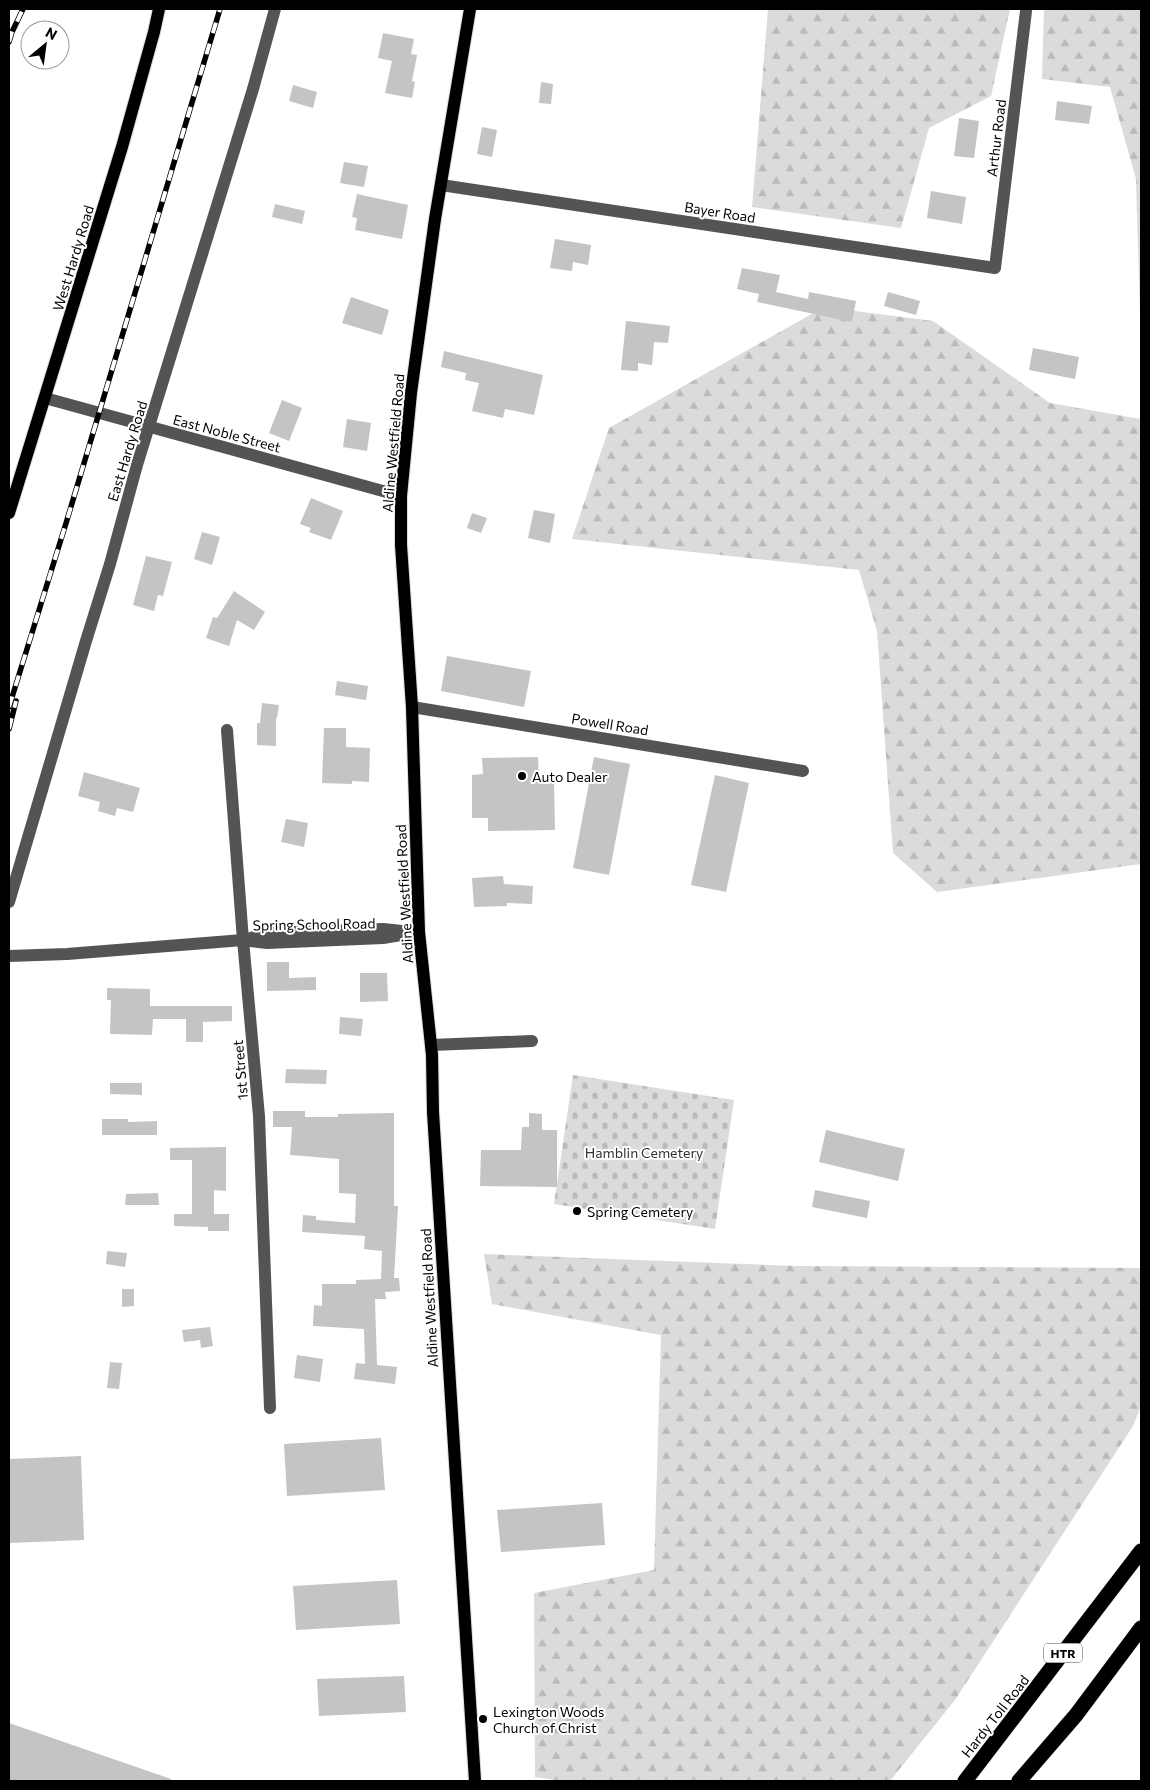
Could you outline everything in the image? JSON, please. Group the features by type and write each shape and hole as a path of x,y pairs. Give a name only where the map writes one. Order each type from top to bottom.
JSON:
{"highway":[{"name":"Hardy Toll Road","path":"964,1781 986,1755 1141,1551"},
{"path":"1020,1781 1076,1715 1141,1628"}],"main road":[{"name":"West Hardy Road","path":"9,514 122,147 159,9"},
{"name":"Aldine Westfield Road","path":"470,9 441,185 411,393 401,496 401,545 412,707 419,932 431,1045 433,1112 475,1781"}],"street":[{"name":"East Hardy Road","path":"9,902 110,564 137,465 253,89 275,9"},
{"name":"Arthur Road","path":"995,268 1026,11"},
{"name":"Bayer Road","path":"441,185 995,268"},
{"name":"East Noble Street","path":"45,398 401,496"},
{"name":"Powell Road","path":"412,707 803,771"},
{"name":"1st Street","path":"227,730 259,1116 270,1408"},
{"name":"Spring School Road","path":"9,956 67,954 243,940 266,933 383,929 419,932"},
{"path":"431,1045 532,1041"}],"green space":[{"path":"768,9 1010,9 991,96 929,128 901,228 752,207"},
{"path":"1044,9 1141,9 1141,349 1136,179 1110,87 1042,79"},
{"path":"824,307 933,321 1050,403 1141,419 1141,864 937,892 893,853 877,631 859,570 572,539 609,428"},
{"name":"Hamblin Cemetery","path":"573,1075 734,1100 715,1229 554,1204"},
{"path":"484,1254 797,1266 1141,1268 1141,1406 1133,1426 955,1700 890,1781 561,1781 535,1777 534,1593 654,1570 661,1335 492,1304"}],"building":[{"path":"383,33 414,39 411,54 417,55 412,81 415,82 412,98 385,93 392,61 378,58"},
{"path":"541,82 553,84 551,104 539,103"},
{"path":"293,85 317,92 313,108 289,101"},
{"path":"1057,101 1092,106 1089,124 1055,120"},
{"path":"959,118 979,121 974,158 954,156"},
{"path":"482,127 497,130 492,157 477,154"},
{"path":"344,162 368,166 364,187 340,183"},
{"path":"931,191 966,197 962,224 927,218"},
{"path":"357,194 408,205 402,239 355,230 357,218 352,217"},
{"path":"275,204 305,211 302,224 272,217"},
{"path":"555,239 591,245 588,265 573,262 572,271 550,268"},
{"path":"742,268 780,275 776,292 808,299 809,292 856,301 852,322 757,302 759,294 737,289"},
{"path":"888,292 920,301 916,315 884,306"},
{"path":"351,297 389,310 382,335 342,323"},
{"path":"626,321 670,326 668,343 654,342 652,365 638,363 638,371 621,370"},
{"path":"1033,348 1079,357 1075,379 1029,370"},
{"path":"444,351 543,375 534,415 505,409 503,418 472,411 479,383 465,380 466,373 441,367"},
{"path":"282,400 302,408 289,441 269,433"},
{"path":"347,419 371,423 367,451 343,447"},
{"path":"311,498 343,511 331,540 309,532 311,528 300,524"},
{"path":"534,510 555,514 550,543 528,538"},
{"path":"472,513 487,518 481,533 467,528"},
{"path":"202,532 220,537 212,565 194,559"},
{"path":"146,556 172,562 163,596 158,595 154,611 133,605"},
{"path":"234,591 265,612 254,630 237,620 229,646 206,638 213,617 217,618"},
{"path":"447,656 531,671 524,707 441,691"},
{"path":"337,681 368,686 366,700 335,695"},
{"path":"262,703 279,705 276,718 276,746 257,745 257,723 260,723"},
{"path":"324,728 346,728 346,747 370,748 369,782 352,781 352,784 322,783"},
{"path":"538,757 539,780 554,780 555,830 488,831 488,818 472,818 472,775 483,774 482,758"},
{"path":"594,757 630,764 609,875 573,868"},
{"path":"84,772 140,788 133,812 117,808 115,816 98,811 100,802 78,796"},
{"path":"715,775 749,783 726,892 691,885"},
{"path":"286,819 308,823 304,847 281,842"},
{"path":"503,876 504,884 533,886 532,904 507,903 507,906 474,907 472,878"},
{"path":"267,962 289,962 289,978 316,977 316,990 267,991"},
{"path":"360,973 387,973 388,1001 360,1002"},
{"path":"107,988 150,989 150,1006 232,1006 232,1021 203,1022 203,1042 186,1042 186,1019 153,1019 152,1035 110,1034 111,1000 107,1000"},
{"path":"340,1017 363,1019 361,1036 339,1034"},
{"path":"286,1069 327,1070 326,1084 285,1083"},
{"path":"110,1083 142,1083 142,1095 110,1094"},
{"path":"273,1111 305,1111 305,1117 338,1117 338,1114 394,1113 394,1206 398,1206 394,1278 399,1278 400,1291 385,1292 386,1299 375,1299 377,1365 397,1367 395,1384 354,1379 356,1363 365,1364 364,1329 313,1326 314,1305 322,1306 322,1284 356,1284 356,1280 381,1279 382,1251 364,1249 365,1236 302,1232 303,1215 316,1216 316,1220 355,1223 356,1194 339,1193 339,1159 290,1155 292,1127 273,1127"},
{"path":"529,1113 542,1114 542,1130 557,1130 557,1187 480,1186 481,1150 521,1150 522,1127 529,1127"},
{"path":"102,1119 128,1119 128,1122 157,1121 157,1135 102,1135"},
{"path":"826,1130 905,1149 898,1181 819,1162"},
{"path":"226,1147 226,1191 214,1190 214,1214 229,1214 229,1231 208,1231 208,1227 174,1226 174,1214 192,1214 192,1160 170,1160 170,1148"},
{"path":"815,1190 870,1201 867,1218 812,1207"},
{"path":"158,1193 159,1205 125,1205 126,1194"},
{"path":"107,1251 127,1253 125,1267 106,1264"},
{"path":"122,1289 134,1289 134,1306 122,1307"},
{"path":"210,1327 213,1346 201,1348 200,1340 184,1342 182,1330"},
{"path":"297,1355 323,1359 320,1382 294,1378"},
{"path":"110,1362 122,1363 119,1389 107,1388"},
{"path":"381,1438 385,1490 287,1496 284,1444"},
{"path":"81,1456 84,1540 9,1543 9,1459"},
{"path":"602,1503 605,1545 501,1552 497,1510"},
{"path":"397,1580 400,1624 296,1630 293,1586"},
{"path":"404,1676 406,1712 319,1716 317,1679"},
{"path":"9,1723 171,1779 171,1781 9,1781"}],"railway":[{"path":"9,42 23,9"},
{"path":"9,707 220,9"},
{"path":"9,729 16,701"}],"place":[{"name":"Auto Dealer","path":"522,776"},
{"name":"Spring Cemetery","path":"577,1211"},
{"name":"Lexington Woods Church of Christ","path":"483,1719"}]}
